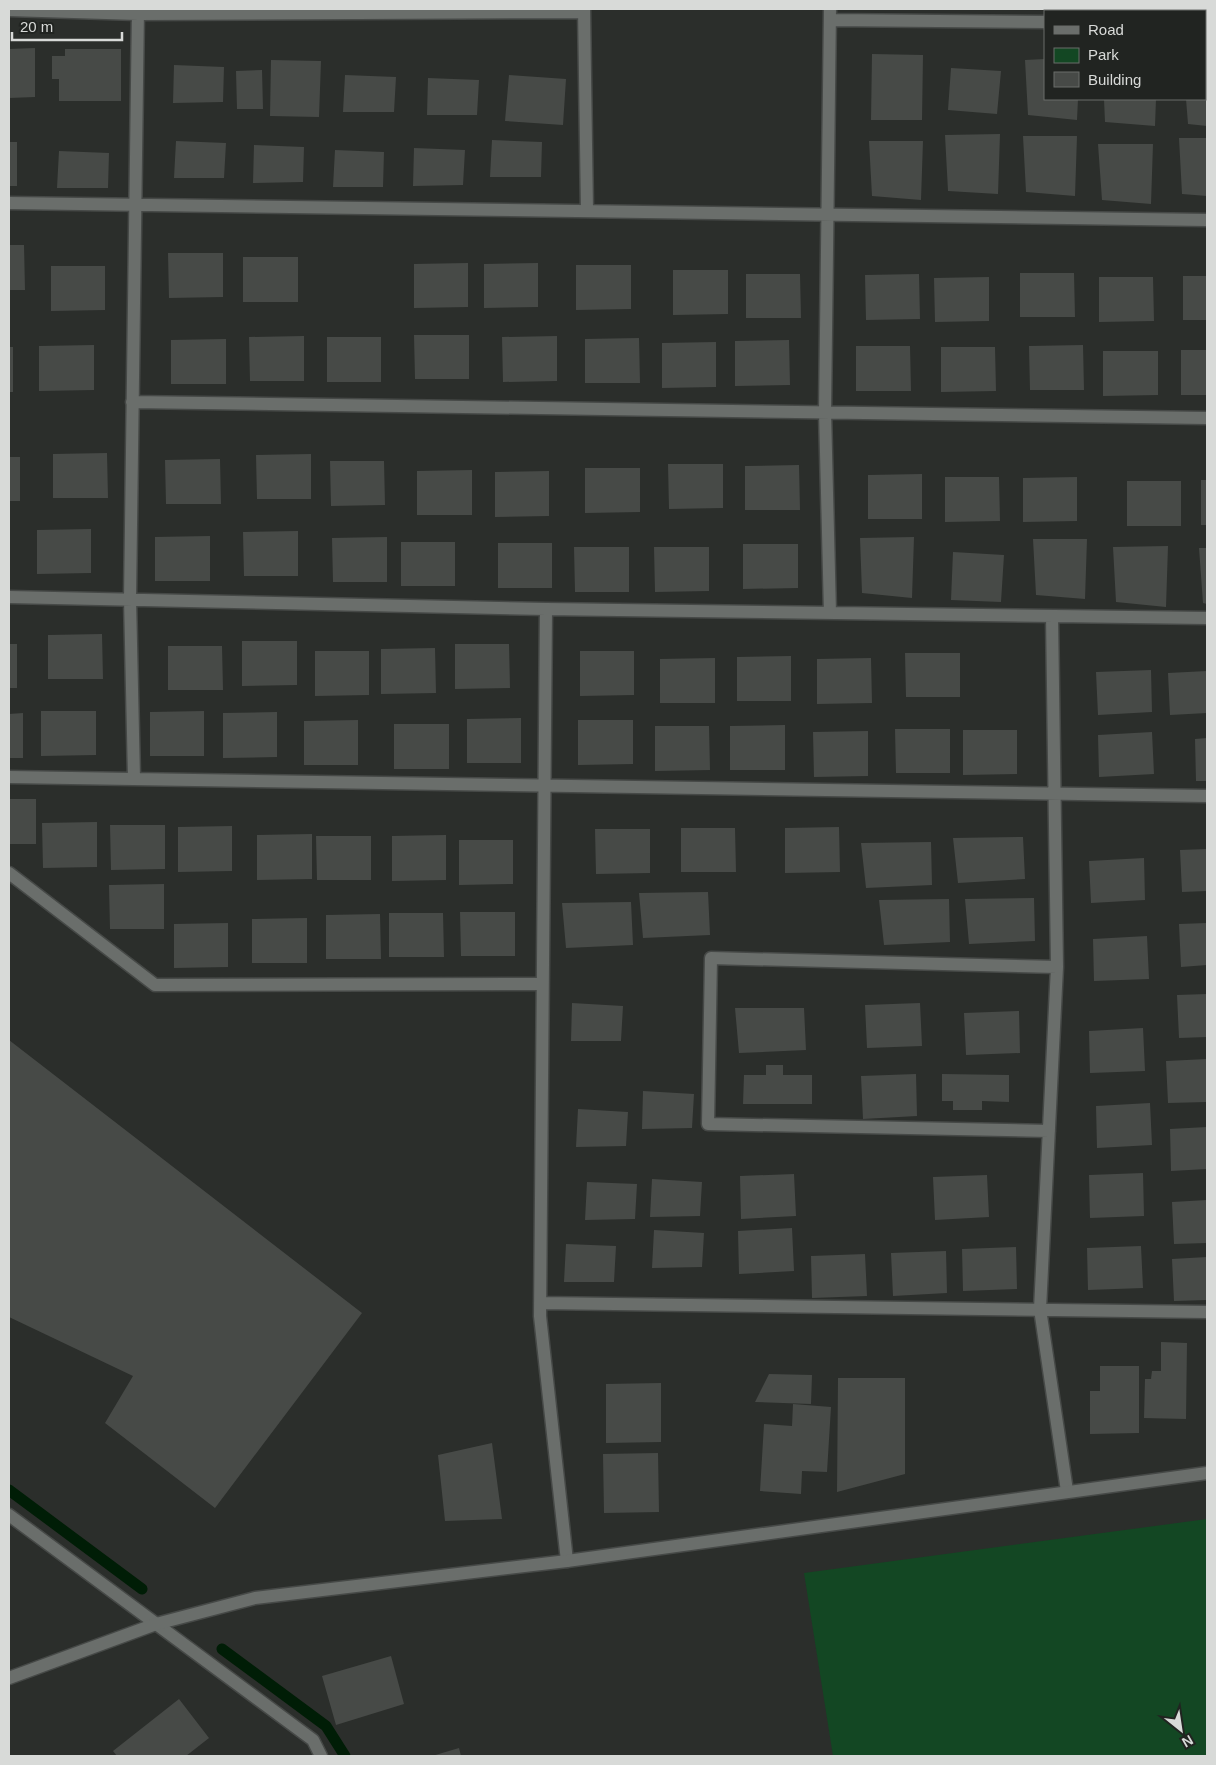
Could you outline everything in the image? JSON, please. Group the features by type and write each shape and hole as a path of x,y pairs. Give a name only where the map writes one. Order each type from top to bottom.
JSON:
{"street":[{"path":"9,10 584,10 587,211"},
{"path":"134,778 130,599 138,11"},
{"path":"830,613 825,412 830,14 1044,22"},
{"path":"9,203 1207,220"},
{"path":"132,402 1207,418"},
{"path":"9,597 546,609 1207,618"},
{"path":"546,609 540,1303 566,1561"},
{"path":"1052,616 1057,967 1040,1309 1067,1491"},
{"path":"9,776 1207,796"},
{"path":"9,874 154,985 542,984"},
{"path":"1049,1131 708,1124 711,958 1057,967"},
{"path":"540,1303 1207,1312"},
{"path":"9,1678 156,1624 254,1598 566,1561 1207,1473"},
{"path":"9,1515 313,1740 321,1756"}],"green space":[{"path":"1207,1519 1207,1756 833,1756 804,1573"}],"building":[{"path":"35,48 35,97 9,98 9,49"},
{"path":"65,49 121,49 121,101 59,101 59,79 52,79 52,56 65,56"},
{"path":"872,54 923,55 922,120 871,120"},
{"path":"1044,59 1044,100 1078,100 1077,120 1028,115 1025,60"},
{"path":"271,60 321,61 319,117 270,116"},
{"path":"174,65 224,67 223,102 173,103"},
{"path":"951,68 1001,71 997,114 948,110"},
{"path":"1207,68 1207,126 1188,124 1186,100 1206,100"},
{"path":"262,70 263,109 237,109 236,71"},
{"path":"345,75 396,77 394,112 343,112"},
{"path":"509,75 566,79 563,125 505,121"},
{"path":"428,78 479,80 477,115 427,115"},
{"path":"1104,100 1156,100 1155,126 1105,122"},
{"path":"1000,134 998,194 948,191 945,135"},
{"path":"1023,136 1077,136 1075,196 1026,192"},
{"path":"1179,138 1207,138 1207,196 1182,194"},
{"path":"492,140 542,142 541,177 490,177"},
{"path":"176,141 226,143 224,178 174,178"},
{"path":"869,141 923,141 921,200 872,196"},
{"path":"9,142 17,142 17,186 9,186"},
{"path":"1098,144 1153,144 1151,204 1102,200"},
{"path":"254,145 304,147 303,182 253,183"},
{"path":"414,148 465,150 463,185 413,186"},
{"path":"335,150 384,152 383,187 333,187"},
{"path":"59,151 109,153 108,188 57,188"},
{"path":"9,245 24,245 25,290 9,290"},
{"path":"168,253 223,253 223,297 169,298"},
{"path":"243,257 298,257 298,302 243,302"},
{"path":"468,263 468,307 414,308 414,264"},
{"path":"538,263 538,307 484,308 484,264"},
{"path":"576,265 631,265 631,309 576,310"},
{"path":"51,266 105,266 105,310 51,311"},
{"path":"673,270 728,270 728,314 673,315"},
{"path":"1020,273 1074,273 1075,317 1020,317"},
{"path":"746,274 800,274 801,318 746,318"},
{"path":"919,274 920,319 866,320 865,275"},
{"path":"1183,276 1207,276 1207,320 1183,320"},
{"path":"989,277 989,321 935,322 934,278"},
{"path":"1099,277 1153,277 1154,321 1099,322"},
{"path":"414,335 469,335 469,379 415,379"},
{"path":"304,336 304,381 250,381 249,337"},
{"path":"557,336 557,381 503,382 502,337"},
{"path":"327,337 381,337 381,382 327,382"},
{"path":"639,338 640,383 585,383 585,339"},
{"path":"226,339 226,384 171,384 171,340"},
{"path":"789,340 790,385 735,386 735,341"},
{"path":"716,342 716,387 662,388 662,343"},
{"path":"94,345 94,390 39,391 39,346"},
{"path":"1083,345 1084,390 1030,390 1029,346"},
{"path":"856,346 910,346 911,391 856,391"},
{"path":"9,347 13,347 13,392 9,392"},
{"path":"941,347 995,347 996,391 941,392"},
{"path":"1181,350 1207,350 1207,395 1181,395"},
{"path":"1103,351 1158,351 1158,395 1103,396"},
{"path":"107,453 108,498 53,498 53,454"},
{"path":"311,454 311,499 257,499 256,455"},
{"path":"9,457 20,457 20,501 9,501"},
{"path":"220,459 221,504 166,504 165,460"},
{"path":"330,461 384,461 385,505 331,506"},
{"path":"668,464 723,464 723,508 669,509"},
{"path":"799,465 800,510 745,510 745,466"},
{"path":"585,468 640,468 640,512 585,513"},
{"path":"472,470 472,515 417,515 417,471"},
{"path":"549,471 549,516 495,517 495,472"},
{"path":"922,474 922,519 868,519 868,475"},
{"path":"945,477 999,477 1000,521 945,522"},
{"path":"1077,477 1077,521 1023,522 1023,478"},
{"path":"1201,480 1207,480 1207,525 1201,525"},
{"path":"1127,481 1181,481 1181,526 1127,526"},
{"path":"91,529 91,573 37,574 37,530"},
{"path":"298,531 298,576 244,576 243,532"},
{"path":"210,536 210,581 155,581 155,537"},
{"path":"387,537 387,582 333,582 332,538"},
{"path":"914,537 912,598 862,593 860,538"},
{"path":"1033,539 1087,539 1085,599 1036,595"},
{"path":"401,542 455,542 455,586 401,586"},
{"path":"498,543 552,543 552,588 498,588"},
{"path":"743,544 798,544 798,588 743,589"},
{"path":"1168,546 1166,607 1116,602 1113,547"},
{"path":"574,547 629,547 629,592 575,592"},
{"path":"654,547 709,547 709,591 655,592"},
{"path":"1199,548 1207,548 1207,604 1203,603"},
{"path":"953,552 1004,555 1001,602 951,600"},
{"path":"102,634 103,679 48,679 48,635"},
{"path":"242,641 297,641 297,685 242,686"},
{"path":"9,644 17,644 17,688 9,688"},
{"path":"455,644 509,644 510,688 455,689"},
{"path":"168,646 222,646 223,690 168,690"},
{"path":"435,648 436,693 381,694 381,649"},
{"path":"315,651 369,651 369,695 315,696"},
{"path":"580,651 634,651 634,695 580,696"},
{"path":"905,653 960,653 960,697 906,697"},
{"path":"791,656 791,701 737,701 737,657"},
{"path":"715,658 715,703 660,703 660,659"},
{"path":"871,658 872,703 817,704 817,659"},
{"path":"1151,670 1152,712 1098,715 1096,672"},
{"path":"1207,671 1207,713 1170,715 1168,673"},
{"path":"41,711 96,711 96,755 41,756"},
{"path":"204,711 204,756 150,756 150,712"},
{"path":"277,712 277,757 223,758 223,713"},
{"path":"23,713 23,758 9,758 9,714"},
{"path":"521,718 521,763 467,763 467,719"},
{"path":"358,720 358,765 304,765 304,721"},
{"path":"578,720 633,720 633,764 578,765"},
{"path":"394,724 449,724 449,769 394,769"},
{"path":"785,725 785,770 730,770 730,726"},
{"path":"655,726 709,726 710,770 655,771"},
{"path":"895,729 950,729 950,773 896,773"},
{"path":"963,730 1017,730 1017,774 963,775"},
{"path":"868,731 868,776 814,777 813,732"},
{"path":"1152,732 1154,774 1099,777 1098,735"},
{"path":"1207,738 1207,781 1196,781 1195,739"},
{"path":"9,799 36,799 36,844 9,844"},
{"path":"97,822 97,867 43,868 42,823"},
{"path":"110,825 165,825 165,869 111,870"},
{"path":"232,826 232,871 178,872 178,827"},
{"path":"839,827 840,872 785,873 785,828"},
{"path":"681,828 735,828 736,872 681,872"},
{"path":"595,829 650,829 650,873 596,874"},
{"path":"312,834 312,879 257,880 257,835"},
{"path":"446,835 446,880 392,881 392,836"},
{"path":"316,836 371,836 371,880 317,880"},
{"path":"1023,837 1025,879 958,883 953,838"},
{"path":"459,840 513,840 513,884 459,885"},
{"path":"931,842 932,885 866,888 861,843"},
{"path":"1207,849 1207,891 1182,892 1180,850"},
{"path":"1144,858 1145,900 1091,903 1089,861"},
{"path":"164,884 164,929 110,929 109,885"},
{"path":"708,892 710,935 643,938 639,893"},
{"path":"1034,898 1035,941 969,944 965,899"},
{"path":"949,899 950,942 884,945 879,900"},
{"path":"631,902 633,945 566,948 562,903"},
{"path":"460,912 515,912 515,956 461,956"},
{"path":"389,913 443,913 444,957 389,957"},
{"path":"380,914 381,959 326,959 326,915"},
{"path":"307,918 307,963 252,963 252,919"},
{"path":"228,923 228,967 174,968 174,924"},
{"path":"1207,923 1207,965 1181,967 1179,924"},
{"path":"1147,936 1149,979 1094,981 1093,939"},
{"path":"1207,994 1207,1037 1179,1038 1177,995"},
{"path":"572,1003 623,1006 621,1041 571,1041"},
{"path":"920,1003 922,1046 867,1048 865,1005"},
{"path":"735,1008 804,1008 806,1050 739,1053"},
{"path":"1019,1011 1020,1053 966,1055 964,1013"},
{"path":"1143,1028 1145,1071 1090,1073 1089,1031"},
{"path":"9,1040 362,1313 215,1508 105,1423 133,1376 9,1317"},
{"path":"1207,1059 1207,1102 1168,1103 1166,1061"},
{"path":"766,1065 783,1065 783,1075 812,1075 812,1104 743,1104 744,1075 766,1075"},
{"path":"916,1074 917,1116 863,1119 861,1076"},
{"path":"942,1074 1009,1075 1009,1102 982,1101 982,1110 953,1110 953,1101 942,1101"},
{"path":"643,1091 694,1094 692,1128 642,1129"},
{"path":"1150,1103 1152,1145 1097,1148 1096,1106"},
{"path":"578,1109 628,1112 626,1146 576,1147"},
{"path":"1207,1127 1207,1169 1171,1171 1170,1129"},
{"path":"1143,1173 1144,1216 1090,1218 1089,1175"},
{"path":"794,1174 796,1216 741,1219 740,1176"},
{"path":"987,1175 989,1217 935,1220 933,1177"},
{"path":"652,1179 702,1182 700,1216 650,1217"},
{"path":"587,1182 637,1184 635,1219 585,1220"},
{"path":"1207,1200 1207,1243 1174,1244 1172,1202"},
{"path":"792,1228 794,1271 739,1274 738,1231"},
{"path":"654,1230 704,1233 702,1267 652,1268"},
{"path":"566,1244 616,1246 614,1282 564,1282"},
{"path":"1141,1246 1143,1288 1088,1290 1087,1248"},
{"path":"1016,1247 1017,1289 963,1291 962,1249"},
{"path":"946,1251 947,1293 893,1296 891,1253"},
{"path":"865,1254 867,1296 812,1298 811,1256"},
{"path":"1207,1257 1207,1300 1174,1301 1172,1259"},
{"path":"1161,1342 1187,1343 1186,1419 1144,1418 1145,1379 1151,1379 1152,1371 1161,1371"},
{"path":"1100,1366 1139,1366 1139,1433 1090,1434 1090,1391 1100,1391"},
{"path":"769,1374 812,1375 811,1404 755,1402"},
{"path":"838,1378 905,1378 905,1474 837,1492"},
{"path":"661,1383 661,1442 606,1443 606,1384"},
{"path":"793,1404 831,1407 827,1472 802,1471 801,1494 760,1491 764,1424 792,1426"},
{"path":"492,1443 502,1519 445,1521 438,1455"},
{"path":"658,1453 659,1512 604,1513 603,1454"},
{"path":"391,1656 404,1704 336,1725 322,1676"},
{"path":"179,1699 209,1738 186,1756 117,1756 113,1751"},
{"path":"459,1748 461,1756 432,1756"}],"waterway":[{"path":"9,1490 142,1589"},
{"path":"222,1649 326,1726 345,1756"}]}
